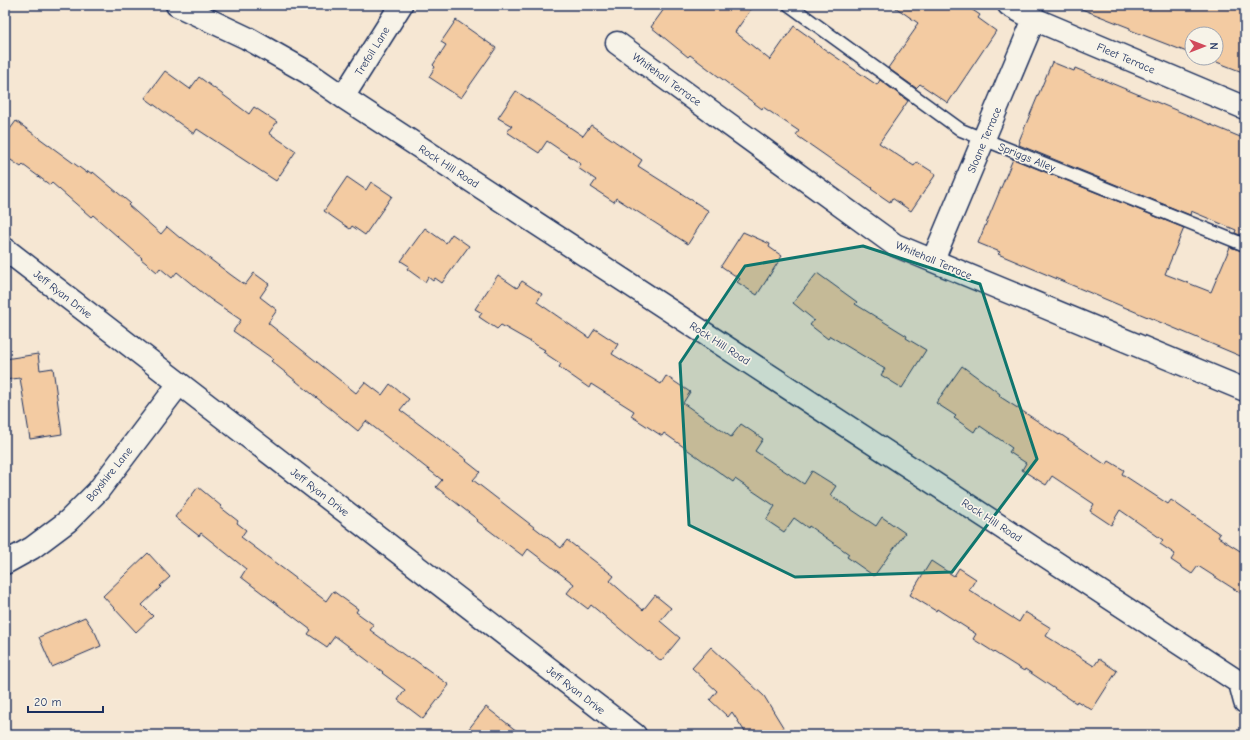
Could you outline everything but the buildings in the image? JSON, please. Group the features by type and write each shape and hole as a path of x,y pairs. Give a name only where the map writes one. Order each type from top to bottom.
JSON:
{"street":[{"name":"Rock Hill Road","path":"177,5 247,38 308,72 343,97 1240,683 1245,702"},
{"name":"Trefoil Lane","path":"343,97 401,5"},
{"name":"Fleet Terrace","path":"1009,5 1034,19 1245,108"},
{"name":"Sloane Terrace","path":"933,260 1034,19"},
{"name":"Whitehall Terrace","path":"617,43 895,245 1245,390"},
{"name":"Jeff Ryan Drive","path":"5,249 635,735"},
{"name":"Bayshire Lane","path":"5,562 32,548 68,521 98,491 179,384"}],"lane":[{"name":"Spriggs Alley","path":"790,5 961,130 1245,245"}],"highlighted area":[{"path":"863,246 980,284 1037,459 952,572 795,577 689,525 680,363 745,266"}]}
